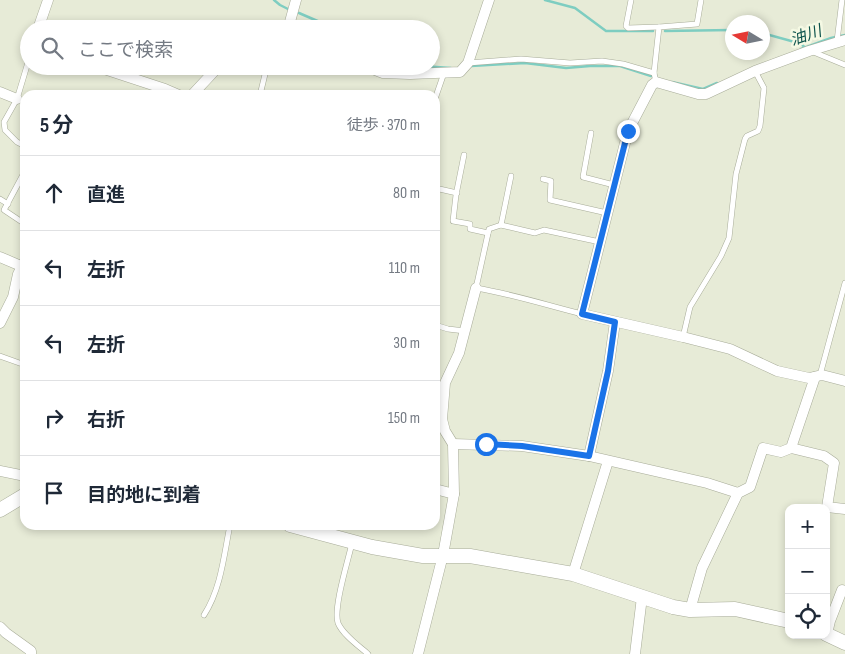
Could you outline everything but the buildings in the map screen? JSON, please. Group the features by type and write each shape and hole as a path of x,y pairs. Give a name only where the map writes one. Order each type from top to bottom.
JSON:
{"street":[{"path":"41,20 48,0"},
{"path":"292,20 296,0"},
{"path":"440,73 460,72 468,63 489,0"},
{"path":"839,38 755,71 706,94 698,94 655,77 628,131 582,314 730,349 778,371 809,378 817,376 845,380"},
{"path":"122,75 167,90"},
{"path":"197,90 211,75"},
{"path":"0,92 17,99"},
{"path":"0,257 20,262"},
{"path":"0,323 3,310 13,297 20,273"},
{"path":"440,396 459,353 476,288"},
{"path":"589,456 608,371 615,322"},
{"path":"791,448 817,376"},
{"path":"418,654 443,556 454,494 453,444 445,431 440,410"},
{"path":"453,444 522,446 589,456 707,482 738,492 750,487 763,448 781,452 791,448 824,456 834,462 827,507 845,509"},
{"path":"573,574 608,461"},
{"path":"0,471 20,475"},
{"path":"440,491 454,494"},
{"path":"690,610 702,568 738,492"},
{"path":"0,510 20,498"},
{"path":"308,530 372,548 423,556 470,556 573,574 674,607 690,610 735,609 785,620"},
{"path":"830,621 842,590 845,591"},
{"path":"635,654 642,597"},
{"path":"0,627 32,653"},
{"path":"830,636 845,643"},
{"path":"830,638 836,647 836,654"}],"lane":[{"path":"631,0 626,26 628,28 697,24 701,0"},
{"path":"839,38 842,0"},
{"path":"468,63 521,59 570,62 602,61 623,64 655,77 659,27"},
{"path":"809,51 845,65"},
{"path":"683,337 690,307 721,256 729,238 736,174 745,139 747,136 758,131 760,126 764,88 755,71"},
{"path":"438,90 444,73"},
{"path":"20,144 5,130 4,122 17,99 24,75"},
{"path":"261,90 265,75"},
{"path":"591,133 583,177 614,185"},
{"path":"464,155 453,221 470,224 470,229 488,233"},
{"path":"501,225 511,176"},
{"path":"543,179 551,181 550,200 607,213"},
{"path":"20,181 4,210 20,221"},
{"path":"440,189 457,192"},
{"path":"0,199 8,204"},
{"path":"582,314 525,300 508,293 476,288 488,233 489,230 501,225 535,233 544,230 600,242"},
{"path":"817,376 845,283"},
{"path":"440,327 465,331"},
{"path":"0,356 20,363"},
{"path":"204,615 220,580 229,530"},
{"path":"352,542 337,610 338,624 368,654"}],"waterway":[{"name":"油川","path":"274,0 290,10"},
{"path":"545,0 575,8 606,31 653,31"},
{"name":"油川","path":"299,13 315,20"},
{"path":"665,31 725,30"},
{"path":"770,35 802,44 804,47"},
{"name":"油川","path":"801,49 845,35"},
{"name":"油川","path":"471,66 525,63 566,68 620,66 651,76"},
{"name":"油川","path":"440,67 451,68"},
{"name":"油川","path":"672,82 703,89 717,83"}],"route":[{"path":"486,444 522,446 589,456 608,371 615,322 582,314 628,131"}]}
